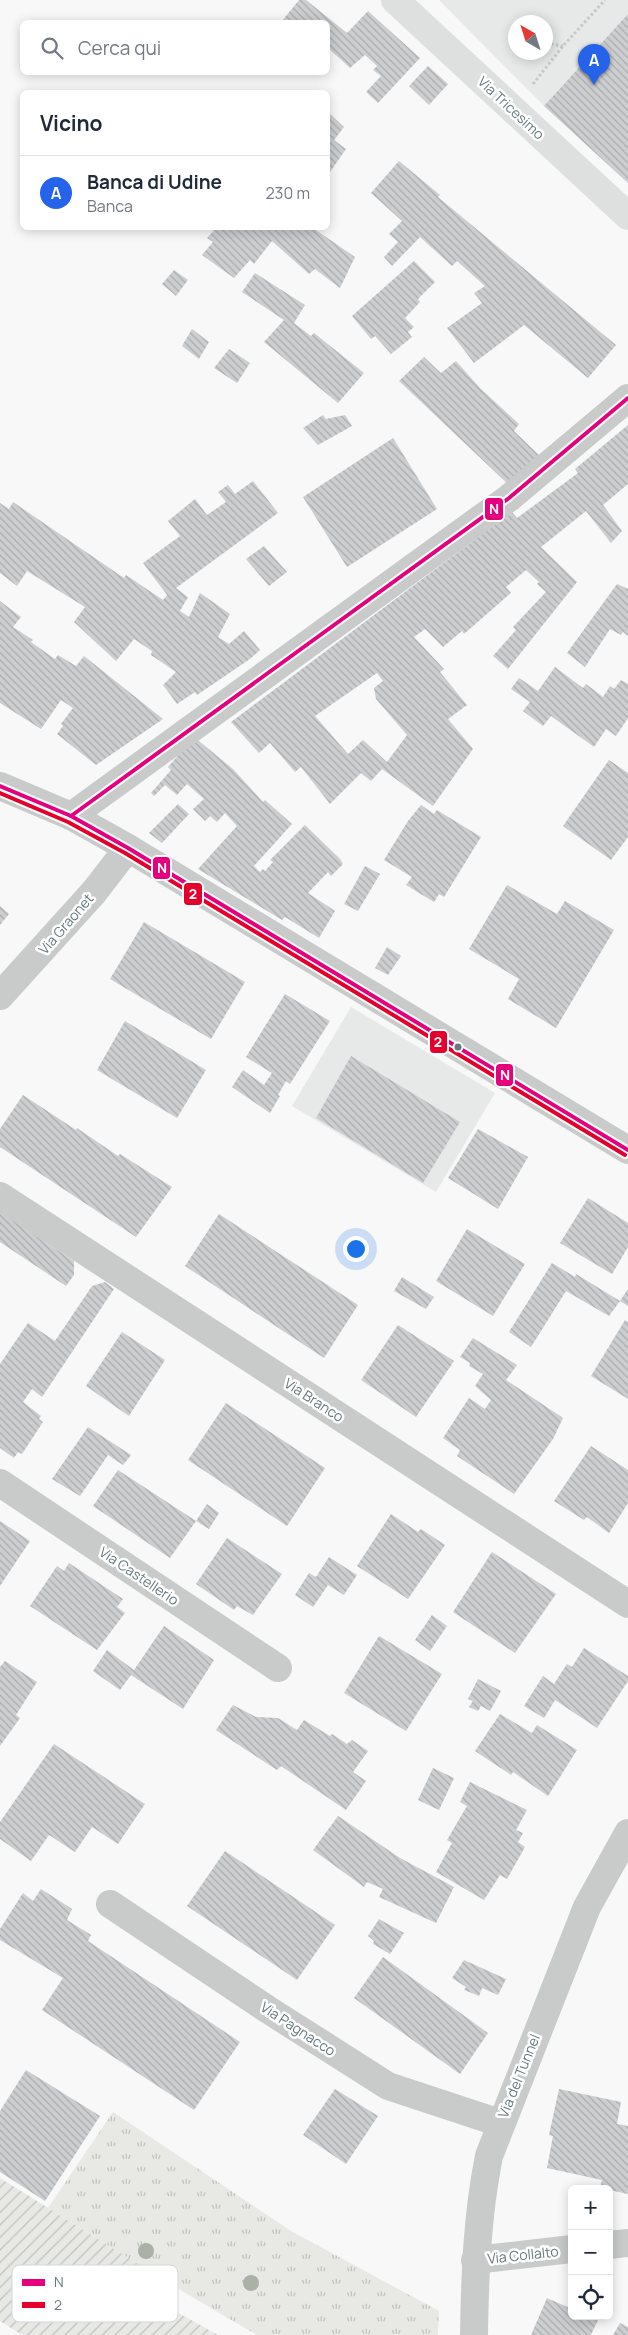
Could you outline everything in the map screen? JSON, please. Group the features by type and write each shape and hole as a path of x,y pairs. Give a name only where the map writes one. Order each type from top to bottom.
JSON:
{"main road":[{"name":"Via Tricesimo","path":"395,0 628,216"}],"street":[{"path":"71,816 509,498 628,398"},
{"path":"0,786 71,816 128,848 628,1150"},
{"name":"Via Graonet","path":"0,996 94,892 128,848"},
{"name":"Via Branco","path":"0,1196 628,1604"},
{"name":"Via Castellerio","path":"0,1484 278,1668"},
{"name":"Via del Tunnel","path":"474,2335 475,2260 481,2197 489,2156 500,2123 587,1907 628,1833"},
{"name":"Via Pagnacco","path":"110,1904 267,2009 388,2086 500,2123"},
{"path":"613,2245 628,2243"},
{"name":"Via Collalto","path":"475,2260 568,2250"}],"path":[{"path":"513,110 563,46 605,0"},
{"path":"553,44 563,46"}],"shaded area":[{"path":"439,0 628,0 628,183 544,106"},
{"path":"351,1007 495,1093 436,1192 292,1106"}],"green space":[{"path":"113,2112 291,2231 439,2311 438,2335 257,2335 178,2289 178,2265 140,2265 48,2208"},
{"path":"0,2178 140,2265 12,2265 12,2322 178,2322 178,2313 218,2335 22,2335 0,2321"}],"building":[{"path":"299,0 306,0 347,33 368,11 420,58 378,103 366,92 381,76 373,70 377,66 365,55 350,68 330,50 330,20 283,20"},
{"path":"628,14 628,183 544,106"},
{"path":"428,66 448,84 429,105 409,86"},
{"path":"330,114 344,127 334,140 346,149 330,172"},
{"path":"399,161 440,195 438,197 616,345 588,378 524,325 474,363 447,328 482,303 474,293 485,286 457,261 452,266 420,237 392,266 384,257 398,242 389,234 402,221 371,193"},
{"path":"214,230 316,230 355,257 340,288 315,269 309,274 272,241 254,264 250,260 234,278 202,255 213,242 207,238"},
{"path":"414,261 435,282 418,299 420,302 405,318 414,327 408,332 412,337 391,354 375,336 371,339 352,316"},
{"path":"174,270 188,280 176,296 162,284"},
{"path":"255,273 305,305 294,323 311,336 314,333 364,373 338,403 264,342 284,320 242,292"},
{"path":"192,329 209,342 199,359 182,346"},
{"path":"229,349 250,363 237,383 214,368"},
{"path":"424,357 441,373 456,361 480,388 519,424 514,431 542,458 510,486 399,381"},
{"path":"323,415 326,419 345,415 352,426 318,445 303,428"},
{"path":"628,425 628,484 603,505 622,531 611,543 586,511 541,547 577,582 508,669 493,656 516,630 513,627 546,592 537,584 539,582 526,570 506,587 511,593 464,634 462,631 443,647 425,629 414,637 444,669 440,672 467,705 448,719 473,749 433,806 382,769 371,781 361,773 330,804 301,767 295,772 270,743 259,753 231,722 512,512 517,518 578,473 575,469","holes":["377,673 383,681 374,688 376,699 407,735 387,762 363,740 348,754 315,716"]},
{"path":"393,438 437,509 347,567 303,497"},
{"path":"253,481 278,513 176,588 188,597 180,611 189,617 200,593 230,614 218,637 229,644 244,631 260,650 250,659 197,695 195,692 177,704 163,685 176,672 151,655 152,651 134,639 116,661 74,622 85,607 27,571 17,586 0,573 0,503 9,509 13,502 124,578 126,575 163,600 167,595 143,563 180,536 168,521 195,499 207,515 226,502 218,492 228,485 235,494"},
{"path":"264,546 287,572 269,586 246,559"},
{"path":"617,584 628,589 628,636 623,632 621,635 610,629 585,667 567,653"},
{"path":"0,601 21,617 13,627 33,640 31,642 55,659 58,655 76,666 84,656 163,719 96,765 57,734 63,726 61,724 73,708 61,700 41,729 0,703"},
{"path":"555,667 583,688 586,684 603,697 610,686 614,689 621,680 628,684 628,718 616,736 606,729 594,747 551,716 543,726 523,711 530,702 511,689 519,678 538,691"},
{"path":"194,737 233,769 263,802 265,800 292,824 254,866 260,872 263,869 265,871 273,862 270,860 305,825 340,859 343,864 331,876 328,872 308,893 335,911 319,938 285,917 282,920 198,869 237,826 225,813 217,822 210,816 205,821 193,809 204,799 187,784 177,795 165,785 154,796 151,793 171,770 168,767"},
{"path":"609,760 628,773 628,837 611,860 563,826"},
{"path":"178,804 189,814 162,843 149,833"},
{"path":"421,805 434,814 437,810 481,837 444,897 439,894 434,902 406,885 412,877 384,860 408,821"},
{"path":"365,866 380,874 358,911 344,904"},
{"path":"507,885 557,914 565,901 614,930 556,1028 508,999 519,979 469,949"},
{"path":"0,906 9,914 0,925"},
{"path":"144,922 245,982 211,1039 110,979"},
{"path":"387,947 401,956 388,975 375,968"},
{"path":"285,994 330,1021 290,1084 286,1081 270,1113 232,1087 243,1070 264,1085 272,1073 246,1057"},
{"path":"125,1021 206,1070 177,1118 97,1070"},
{"path":"351,1056 460,1122 423,1183 316,1118"},
{"path":"23,1095 118,1156 120,1154 172,1187 136,1237 0,1147 0,1129"},
{"path":"478,1129 528,1157 498,1209 448,1178"},
{"path":"588,1198 628,1223 628,1247 612,1274 560,1243"},
{"path":"0,1212 74,1261 74,1275 66,1286 0,1242"},
{"path":"219,1214 358,1305 324,1358 185,1266"},
{"path":"467,1229 525,1264 493,1316 436,1281"},
{"path":"552,1263 575,1277 576,1274 620,1301 609,1316 566,1291 531,1347 509,1332"},
{"path":"402,1277 434,1297 426,1309 394,1291"},
{"path":"105,1282 114,1289 42,1397 32,1389 23,1402 41,1416 39,1419 43,1422 22,1454 18,1452 14,1458 0,1448 0,1364 28,1323 55,1341 92,1286"},
{"path":"628,1289 628,1306 620,1301"},
{"path":"625,1320 628,1322 628,1399 591,1376"},
{"path":"398,1325 454,1361 416,1417 361,1380"},
{"path":"122,1332 165,1360 129,1416 86,1386"},
{"path":"473,1338 517,1365 506,1380 563,1418 553,1439 514,1494 457,1456 460,1450 443,1438 469,1398 485,1409 491,1400 475,1386 483,1374 469,1366 470,1363 460,1357"},
{"path":"226,1403 325,1468 287,1526 188,1460"},
{"path":"88,1427 131,1455 123,1465 108,1455 80,1496 52,1479"},
{"path":"591,1446 628,1470 628,1503 609,1533 587,1517 584,1520 554,1501"},
{"path":"118,1470 196,1521 170,1558 93,1506"},
{"path":"207,1504 219,1513 209,1529 196,1521"},
{"path":"391,1514 418,1532 421,1529 445,1545 408,1599 357,1566"},
{"path":"0,1521 30,1541 0,1586"},
{"path":"227,1538 282,1574 253,1615 237,1606 234,1610 196,1584"},
{"path":"492,1552 556,1594 515,1653 453,1612"},
{"path":"329,1557 357,1575 344,1595 328,1585 313,1607 295,1595 309,1573 316,1577"},
{"path":"69,1563 123,1599 117,1607 125,1613 97,1650 30,1606 57,1566 64,1571"},
{"path":"432,1615 447,1626 430,1651 415,1640"},
{"path":"164,1626 214,1660 183,1709 131,1675 120,1690 93,1671 107,1650 134,1670"},
{"path":"379,1636 442,1674 406,1731 344,1693"},
{"path":"584,1648 628,1676 628,1681 597,1728 555,1700 544,1718 524,1706 543,1676 554,1684 567,1664 572,1667"},
{"path":"5,1661 37,1682 16,1715 20,1718 0,1746 0,1667"},
{"path":"478,1679 501,1691 490,1711 481,1706 478,1711 469,1707 473,1701 468,1699"},
{"path":"233,1705 256,1717 278,1718 297,1730 304,1720 330,1736 332,1734 347,1744 352,1740 368,1751 353,1772 366,1781 346,1810 281,1766 277,1770 216,1730"},
{"path":"500,1714 532,1733 537,1725 577,1750 548,1796 513,1772 511,1775 475,1751"},
{"path":"54,1744 145,1804 118,1844 92,1827 75,1852 49,1835 31,1861 0,1839 0,1822"},
{"path":"433,1768 454,1778 439,1810 418,1800"},
{"path":"470,1782 527,1810 516,1830 523,1833 518,1842 525,1847 507,1879 500,1875 484,1900 436,1872 452,1843 447,1840 467,1806 460,1802"},
{"path":"338,1816 400,1858 454,1887 436,1923 379,1897 383,1889 367,1882 364,1887 313,1850"},
{"path":"225,1851 335,1925 297,1980 187,1906"},
{"path":"41,1889 72,1909 67,1920 91,1935 88,1941 240,2042 194,2110 42,2010 63,1978 0,1940 0,1929 23,1893 33,1901"},
{"path":"379,1919 404,1933 390,1954 373,1944 374,1941 368,1936"},
{"path":"383,1957 488,2033 460,2074 354,1998"},
{"path":"464,1960 506,1979 498,1995 482,1988 479,1996 464,1990 466,1987 452,1978"},
{"path":"26,2070 100,2116 45,2201 0,2172 0,2111"},
{"path":"335,2089 378,2116 346,2164 303,2135"},
{"path":"559,2089 621,2102 617,2124 628,2126 628,2194 613,2191 613,2185 601,2185 602,2180 547,2168 553,2136 549,2135"},
{"path":"547,2298 568,2307 568,2320 598,2320 591,2335 531,2335"},
{"path":"620,2323 628,2327 628,2335 613,2335"}],"transit line":[{"name":"N","path":"71,816 509,498 628,398"},
{"name":"N","path":"0,786 71,816 128,848 628,1150"},
{"name":"2","path":"0,793 68,822 125,853 625,1155"}],"place":[{"name":"Banca di Udine","path":"594,85"}]}
